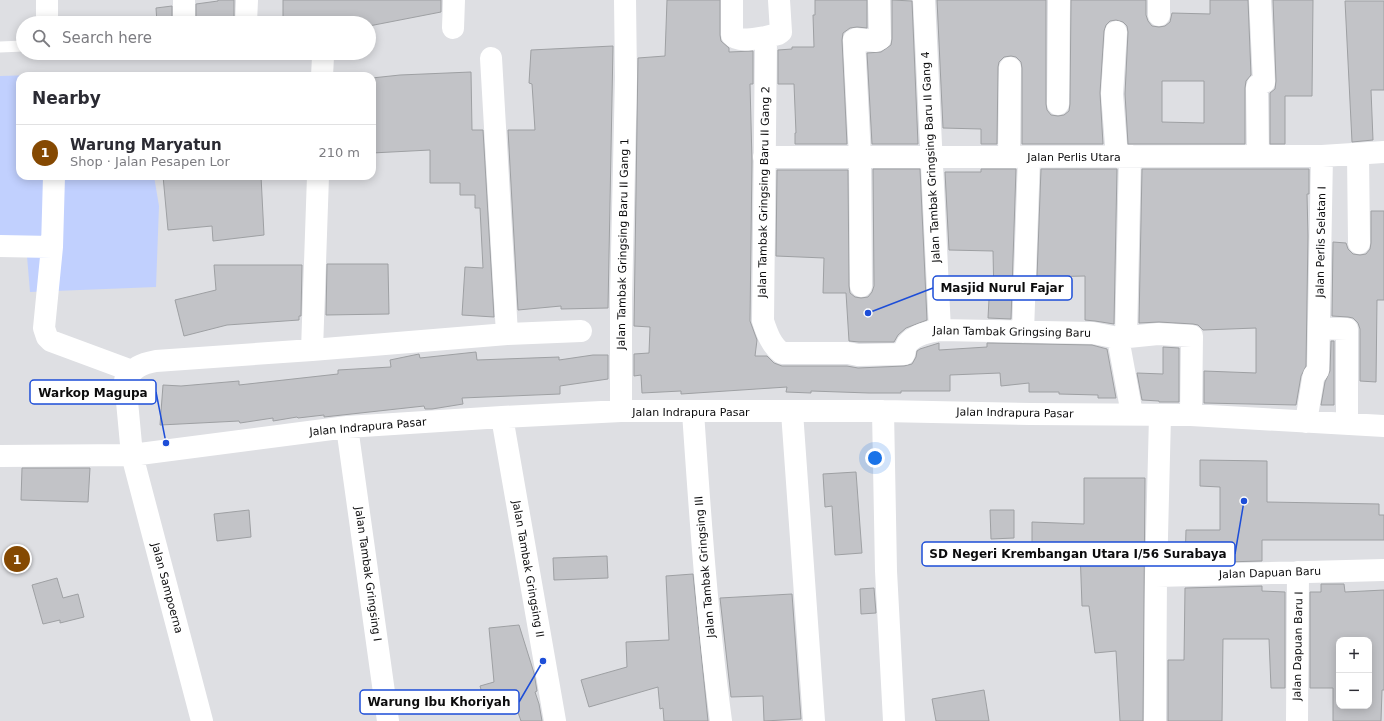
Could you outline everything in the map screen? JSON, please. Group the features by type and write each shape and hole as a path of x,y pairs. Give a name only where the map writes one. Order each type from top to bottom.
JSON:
{"street":[{"path":"47,0 47,16"},
{"path":"184,0 184,16"},
{"path":"246,16 247,0"},
{"path":"453,28 454,0"},
{"name":"Jalan Tambak Gringsing Baru II Gang 1","path":"621,411 621,299 626,77 625,0"},
{"path":"732,0 732,35 734,38 740,39 774,33"},
{"name":"Jalan Tambak Gringsing Baru II Gang 2","path":"773,344 763,321 764,156 774,33 780,0"},
{"path":"861,286 860,158 855,40 876,41 881,37 879,0"},
{"name":"Jalan Tambak Gringsing Baru II Gang 4","path":"924,0 940,330"},
{"path":"1058,104 1060,0"},
{"path":"1258,156 1257,88 1258,85 1264,82 1260,0"},
{"path":"1116,32 1112,94 1123,156 1122,338 1132,414"},
{"path":"491,58 507,334"},
{"path":"1010,68 1019,157 1023,332"},
{"name":"Jalan Perlis Utara","path":"764,156 860,158 932,156 1322,156 1384,152"},
{"path":"1358,154 1359,243"},
{"name":"Jalan Perlis Selatan I","path":"1306,422 1313,379 1318,371 1322,156"},
{"path":"54,180 52,247 44,328 47,337 51,341 132,371 142,364 156,361 507,334 581,331"},
{"path":"312,350 318,180"},
{"path":"0,246 52,247"},
{"path":"1319,328 1347,329 1347,424"},
{"name":"Jalan Tambak Gringsing Baru","path":"773,344 782,353 848,353 858,355 904,354 906,346 911,340 928,331 940,330 1093,333 1122,338 1158,334 1192,336 1191,415"},
{"name":"Jalan Sampoerna","path":"132,371 125,380 132,455 202,721"},
{"name":"Jalan Indrapura Pasar","path":"2,461 132,455 347,427 621,411 883,411 1030,414 1132,414 1160,416 1191,415 1384,426"},
{"path":"883,411 886,571 894,721"},
{"name":"Jalan Tambak Gringsing III","path":"693,412 701,528 714,670 721,721"},
{"path":"792,412 814,721"},
{"path":"1155,721 1156,576 1160,416"},
{"name":"Jalan Tambak Gringsing II","path":"502,417 555,721"},
{"name":"Jalan Tambak Gringsing I","path":"347,427 388,721"},
{"name":"Jalan Dapuan Baru","path":"1156,576 1384,570"},
{"name":"Jalan Dapuan Baru I","path":"1297,721 1298,572"}],"lane":[{"path":"0,47 16,46"}],"shaded area":[{"path":"0,76 16,76 16,180 155,180 159,206 156,287 30,292 26,244 0,243"}],"building":[{"path":"234,0 234,16 196,16 196,4"},
{"path":"283,0 441,0 441,12 376,25 376,16 283,16"},
{"path":"667,0 720,0 721,41 729,48 729,52 753,51 753,84 750,84 752,161 750,321 757,340 755,356 767,356 774,363 782,366 847,366 858,368 904,366 912,364 916,357 917,351 939,343 939,350 987,347 987,343 1092,345 1107,349 1116,398 1098,398 1098,395 1059,394 1059,392 1029,392 1029,383 1001,386 1000,373 950,375 950,391 901,391 901,393 869,393 811,391 811,393 786,392 787,387 681,394 681,391 642,393 641,375 634,376 634,354 649,353 650,327 634,326 638,58 665,56"},
{"path":"815,0 867,0 867,28 850,28 843,33 842,40 847,144 795,144 794,84 778,84 778,50 792,49 792,47 814,47 813,15 815,15"},
{"path":"892,0 912,1 918,144 872,144 867,53 881,52 891,45"},
{"path":"937,0 1046,0 1046,104 1047,110 1051,115 1058,116 1064,115 1069,111 1070,104 1071,0 1146,0 1146,15 1148,21 1152,26 1159,27 1165,26 1170,22 1172,13 1210,14 1210,0 1248,0 1251,75 1246,81 1245,88 1245,144 1128,144 1125,94 1128,32 1127,26 1123,22 1116,20 1110,21 1106,25 1104,31 1100,93 1103,144 1022,144 1022,68 1021,62 1016,57 1011,56 1004,57 999,62 998,67 997,144 981,144 981,129 943,128","holes":["1162,81 1204,81 1204,123 1162,122"]},
{"path":"1273,0 1313,0 1312,96 1285,96 1285,144 1270,144 1270,93 1275,89 1276,81"},
{"path":"1345,1 1384,1 1384,90 1371,90 1373,140 1352,142"},
{"path":"172,6 172,16 157,16 156,8"},
{"path":"613,46 608,308 561,309 561,306 518,310 508,130 535,130 532,84 529,83 531,50"},
{"path":"471,72 472,130 483,130 494,317 462,315 465,267 483,268 480,208 475,208 475,195 460,195 460,183 430,183 430,150 376,153 376,78"},
{"path":"873,169 920,169 927,320 906,328 898,335 894,342 849,341 846,293 823,293 824,258 776,256 777,170 848,170 850,293 855,297 868,297 874,286"},
{"path":"981,169 1016,169 1011,319 988,318 989,299 994,299 993,251 949,250 945,172 981,172"},
{"path":"1041,169 1117,169 1114,324 1085,320 1085,276 1037,277"},
{"path":"1142,169 1309,169 1309,194 1307,194 1308,236 1306,366 1301,376 1296,405 1204,403 1204,371 1256,373 1256,328 1203,330 1198,325 1193,324 1159,322 1139,323"},
{"path":"163,180 261,180 264,235 213,241 212,226 168,230"},
{"path":"1371,211 1384,211 1384,300 1377,300 1376,382 1360,381 1360,329 1358,323 1353,318 1332,316 1333,242 1346,243 1348,249 1353,254 1366,254 1370,249 1371,243"},
{"path":"327,264 388,264 389,314 326,315"},
{"path":"214,265 302,265 301,316 299,316 299,320 227,325 184,336 175,300 216,290"},
{"path":"1331,341 1334,341 1334,405 1321,405 1325,382 1330,371"},
{"path":"1163,347 1179,348 1179,402 1142,400 1137,373 1163,374"},
{"path":"476,352 477,360 559,357 559,360 593,355 608,355 608,379 560,386 560,394 462,398 463,404 432,409 425,409 424,406 324,417 324,415 297,417 273,421 273,418 240,423 239,421 160,425 163,385 181,386 239,381 239,385 338,374 338,370 391,367 390,360 419,354 420,358"},
{"path":"1200,460 1267,461 1267,502 1379,504 1379,515 1384,515 1384,540 1262,540 1262,561 1185,563 1186,530 1220,530 1220,487 1200,486"},
{"path":"22,468 90,468 88,502 21,500"},
{"path":"856,472 862,553 835,555 832,506 825,507 823,474"},
{"path":"1084,478 1145,478 1143,721 1120,721 1116,651 1095,653 1089,606 1082,606 1080,550 1032,547 1032,522 1084,524"},
{"path":"249,510 251,537 217,541 214,514"},
{"path":"990,510 1014,510 1014,538 991,539"},
{"path":"607,556 608,578 554,580 553,558"},
{"path":"693,574 708,721 664,721 663,708 660,709 658,687 589,707 581,680 627,667 626,642 669,640 666,576"},
{"path":"57,578 63,598 78,594 84,617 60,623 60,620 43,624 32,585"},
{"path":"1321,584 1344,584 1345,592 1384,590 1384,690 1382,690 1381,721 1333,721 1333,688 1310,688 1310,592 1321,592"},
{"path":"1262,586 1262,591 1285,592 1285,688 1271,688 1269,639 1223,639 1222,721 1168,721 1168,660 1184,660 1185,588"},
{"path":"874,588 876,613 861,614 860,589"},
{"path":"792,594 801,719 764,721 763,696 731,697 720,598"},
{"path":"519,625 534,673 537,691 535,692 542,721 521,721 513,698 486,707 480,686 494,682 489,628"},
{"path":"984,690 989,721 936,721 932,699"}],"place":[{"name":"Masjid Nurul Fajar","path":"868,313"},
{"name":"Warkop Magupa","path":"166,443"},
{"name":"SD Negeri Krembangan Utara I/56 Surabaya","path":"1244,501"},
{"name":"Warung Maryatun","path":"17,559"},
{"name":"Warung Ibu Khoriyah","path":"543,661"}]}
